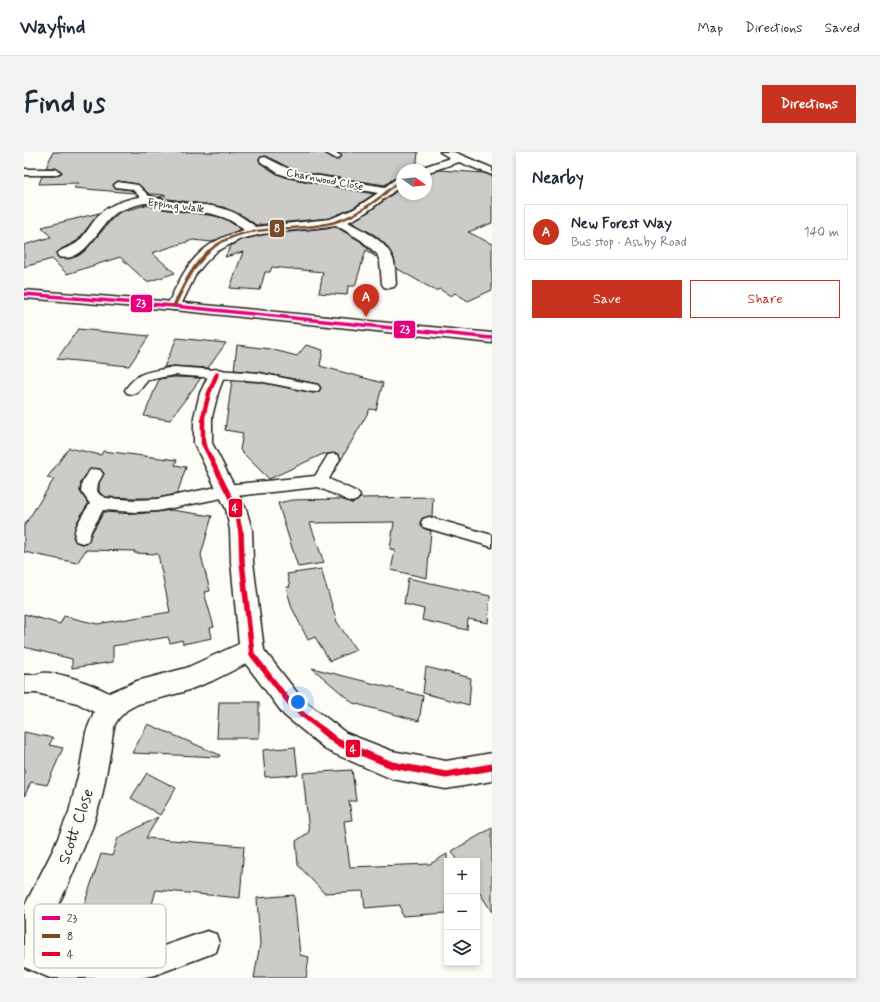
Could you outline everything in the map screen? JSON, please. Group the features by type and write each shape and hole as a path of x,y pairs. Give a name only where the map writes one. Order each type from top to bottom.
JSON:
{"street":[{"path":"445,152 492,172"},
{"path":"432,167 460,158"},
{"name":"Charnwood Close","path":"265,160 282,171 293,175 388,191"},
{"path":"24,172 55,172"},
{"path":"174,306 189,275 201,258 219,243 236,236 254,232 319,225 338,221 357,213 396,185"},
{"name":"Epping Walk","path":"64,254 75,250 83,244 104,216 116,208 147,199 163,204 212,209 228,214 241,221 254,232"},
{"path":"338,221 374,243 382,250 386,258 389,284"},
{"path":"24,294 174,306 492,338"},
{"path":"217,374 209,392 203,417 203,443 236,509 241,530 242,562 252,654 293,707 337,742 392,765 446,775 492,768"},
{"name":"Scott Close","path":"42,904 56,878 83,812 95,763 97,740 102,722 111,709 118,702 136,692 174,684 251,650"},
{"path":"33,684 78,690 96,698 111,709"},
{"name":"Scott Close","path":"24,939 34,920"}],"lane":[{"path":"328,152 337,156"},
{"path":"118,185 135,187 147,199"},
{"path":"132,390 144,377 174,371 259,377 313,388"},
{"path":"320,481 333,459"},
{"path":"95,474 90,483 89,491 94,499 103,504"},
{"path":"82,537 83,531 96,506 103,504 135,506 157,505 227,491 320,481 352,496"},
{"path":"429,523 492,542"},
{"path":"166,958 207,943"},
{"path":"24,954 34,958"},
{"path":"57,968 64,971 106,973 128,968"}],"building":[{"path":"53,152 323,152 336,160 342,156 338,152 418,152 417,164 396,164 396,178 385,185 295,171 266,156 261,157 259,159 260,163 277,174 288,178 374,194 353,208 330,218 256,225 245,217 223,207 162,198 159,197 166,195 149,194 138,184 118,181 113,185 115,188 131,190 134,193 74,188 79,183 39,184 42,176 55,176 62,173 56,168 46,168"},
{"path":"439,170 484,173 492,176 492,223 468,232 492,244 492,290 468,301 455,293 451,296 439,289 436,291 396,268 394,258 386,245 375,235 351,222 370,211 396,192 396,200 432,200 432,172"},
{"path":"146,205 163,209 215,216 225,219 241,229 212,242 193,240 152,253 175,273 147,282 120,257 67,274 52,259 24,267 24,245 51,237 42,227 99,213 77,241 61,249 56,254 59,258 69,259 78,256 86,250 113,218 120,212"},
{"path":"336,227 360,241 376,257 366,250 355,286 348,286 347,295 319,293 323,272 272,267 270,272 265,272 260,290 230,288 243,252 225,257 231,246 241,240 262,235"},
{"path":"78,329 149,336 129,366 57,359"},
{"path":"177,338 226,343 208,368 174,366 164,367"},
{"path":"237,345 270,349 297,356 306,345 323,350 320,366 383,383 376,410 370,409 341,460 338,454 323,454 269,479 240,450 243,433 225,430 232,381 259,382 313,393 319,392 321,387 318,384 259,372 234,370"},
{"path":"174,377 201,378 170,420 144,416 159,379"},
{"path":"69,448 101,455 103,451 177,460 175,465 186,467 177,494 157,498 106,497 99,491 99,483 104,473 100,469 90,469 81,482 80,491 88,504 77,522 73,537 76,542 82,544 88,542 104,512 135,514 171,510 212,516 201,555 210,591 204,592 214,627 210,628 212,638 183,644 182,640 170,643 168,637 113,646 113,662 72,668 72,659 24,647 24,614 60,624 64,616 97,624 170,612 158,554 134,553 135,551 86,550 77,563 24,552 24,526 54,479 47,478"},
{"path":"433,497 432,516 423,518 420,522 423,528 431,531 427,578 391,570 395,550 390,549 394,522 310,523 324,563 298,567 278,503 292,500 340,499 353,503 360,498"},
{"path":"321,569 337,622 356,650 330,661 315,637 308,640 292,608 286,587 290,587 287,574"},
{"path":"408,578 490,596 488,623 468,619 467,630 422,620 424,609 404,604"},
{"path":"426,667 471,678 469,705 423,693"},
{"path":"312,668 423,696 419,721 353,703"},
{"path":"219,702 259,702 259,738 217,738"},
{"path":"148,724 220,755 219,757 132,753"},
{"path":"24,732 53,738 49,745 63,748 47,785 31,782 24,797"},
{"path":"295,747 298,775 265,777 263,750"},
{"path":"352,770 356,801 349,801 352,820 344,821 350,867 430,864 447,854 447,858 444,858 444,913 402,916 400,905 365,908 363,891 324,893 298,865 296,841 309,832 303,773"},
{"path":"147,773 176,788 160,815 131,798"},
{"path":"158,817 146,838 244,846 240,898 156,890 152,904 84,904 101,854 112,856 118,838"},
{"path":"492,828 492,912 480,894 480,858 456,858 452,851"},
{"path":"294,895 300,955 309,957 306,978 254,978 260,944 257,898"}],"transit line":[{"name":"8","path":"174,306 190,273 200,260 223,242 235,236 262,230 333,223 364,208 396,184"},
{"name":"23","path":"24,294 174,306 492,338"},
{"name":"4","path":"217,374 209,393 203,417 203,443 236,509 241,530 242,562 252,654 293,707 337,742 392,765 446,775 492,767"}],"place":[{"name":"New Forest Way","path":"366,317"}]}
